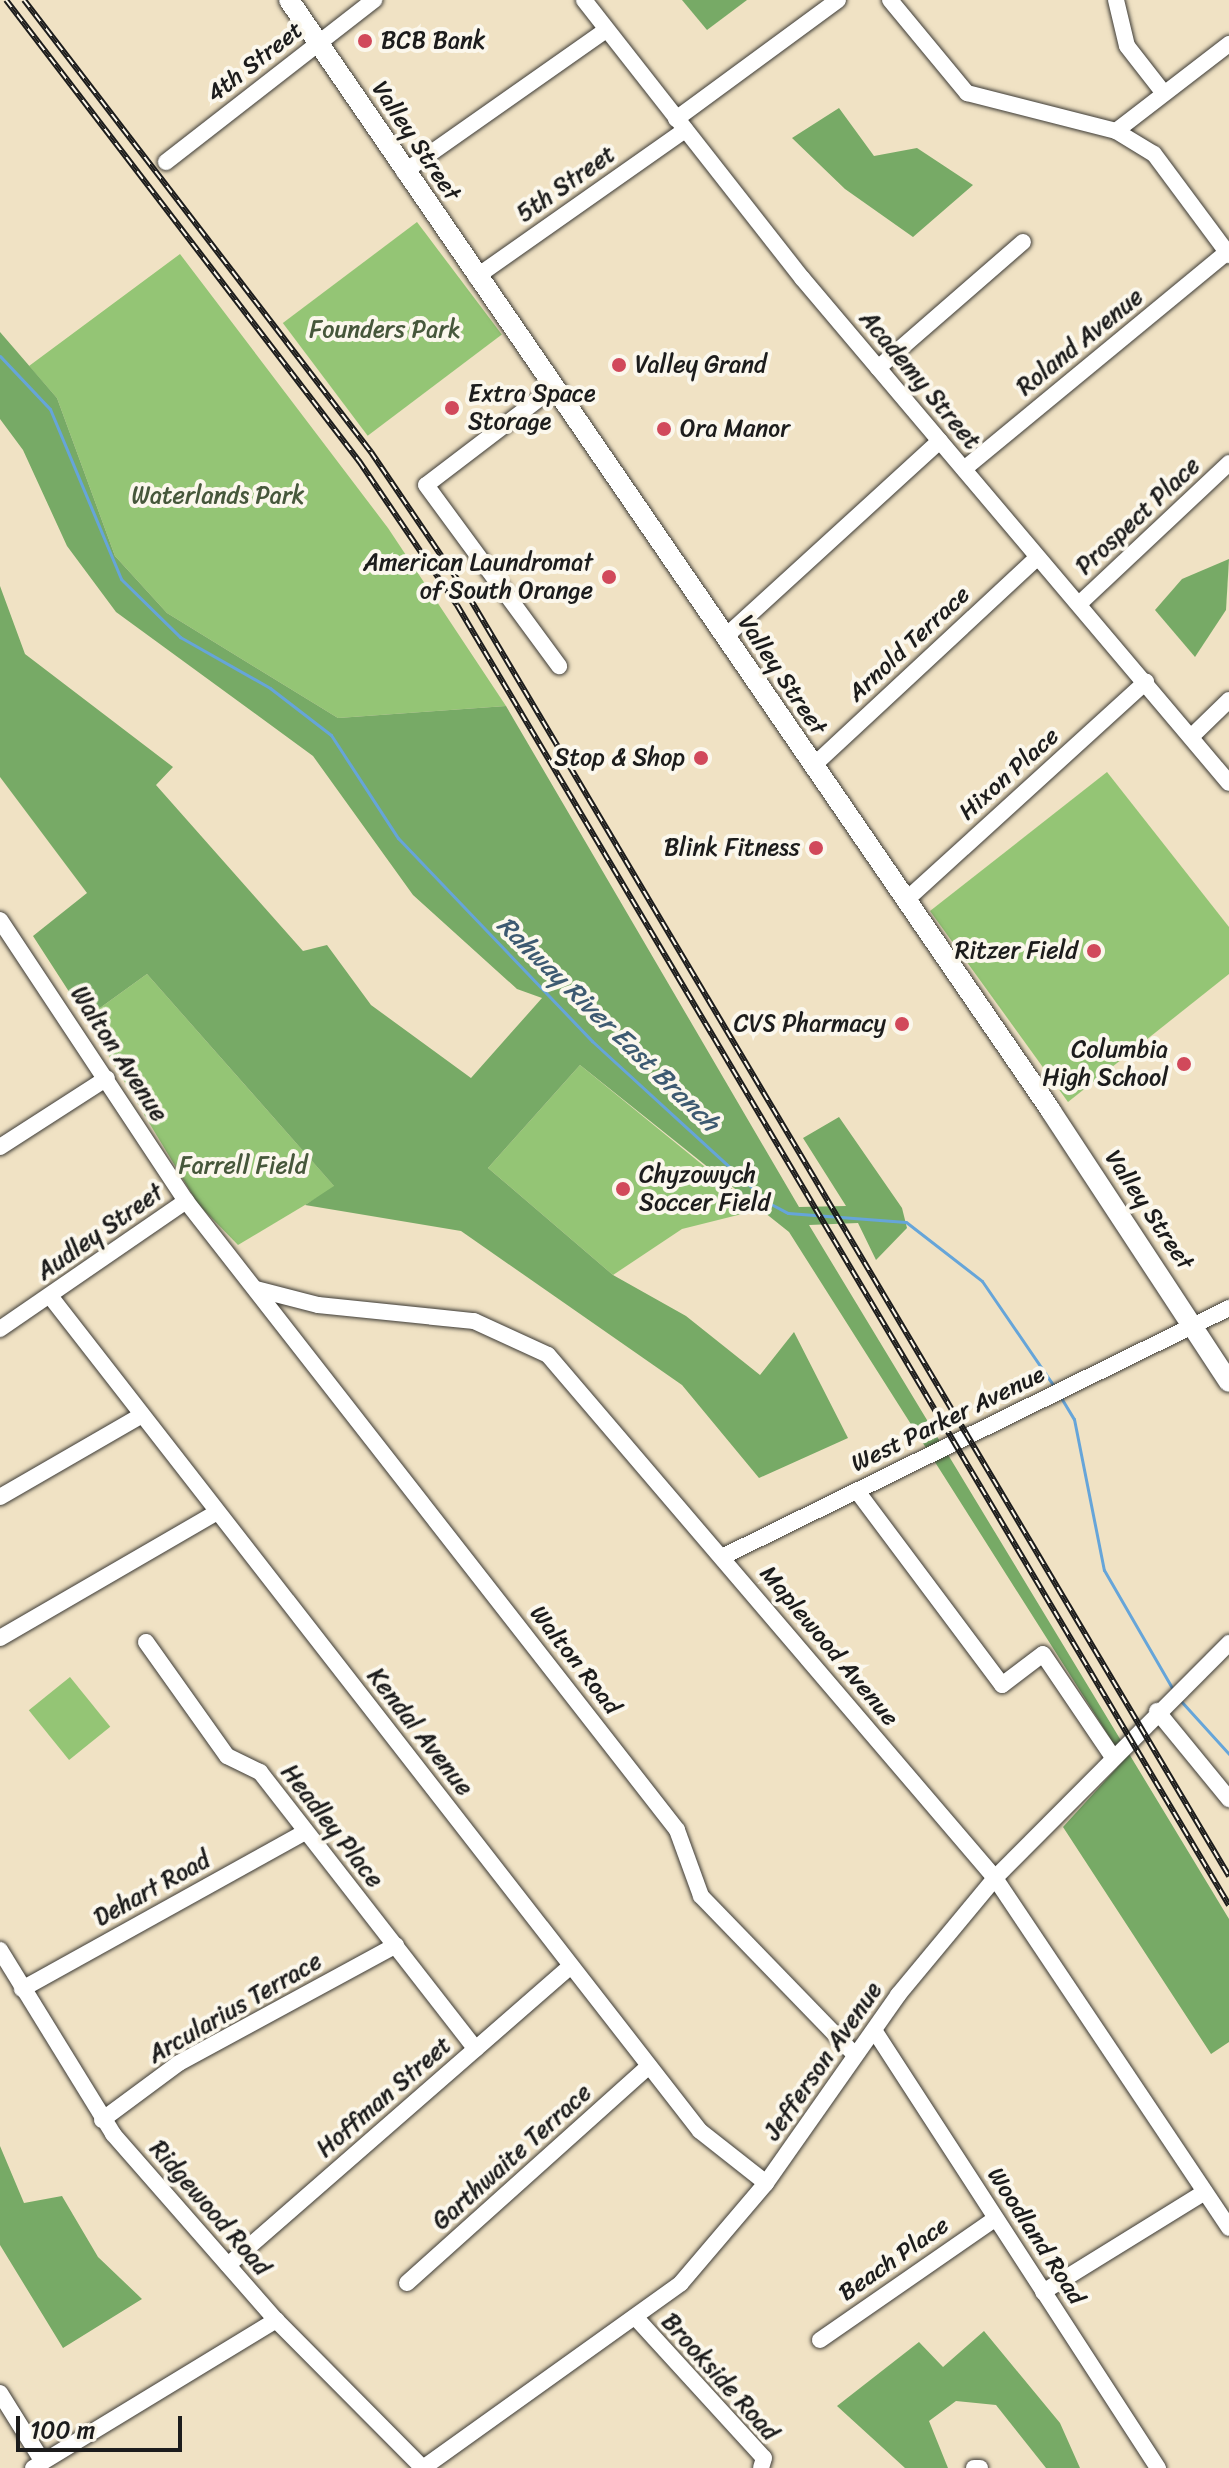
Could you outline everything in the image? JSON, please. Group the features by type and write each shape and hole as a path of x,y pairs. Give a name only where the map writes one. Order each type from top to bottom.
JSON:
{"main road":[{"name":"Valley Street","path":"289,0 1197,1327 1229,1382"}],"street":[{"name":"4th Street","path":"166,162 374,0"},
{"name":"Academy Street","path":"584,0 878,368 1229,783"},
{"name":"5th Street","path":"476,277 680,124 838,0"},
{"path":"890,0 967,93 1116,131 1168,166 1228,254"},
{"path":"1116,0 1127,46 1163,92"},
{"path":"404,172 606,30"},
{"path":"1116,131 1229,44"},
{"path":"878,368 1023,242"},
{"name":"Roland Avenue","path":"964,469 1228,254"},
{"path":"556,386 426,485 559,666"},
{"path":"725,637 940,441"},
{"name":"Prospect Place","path":"1079,604 1229,463"},
{"name":"Arnold Terrace","path":"813,766 1037,558"},
{"name":"Hixon Place","path":"905,901 1146,682"},
{"path":"1191,737 1229,700"},
{"name":"Walton Avenue","path":"1,922 186,1201 256,1289"},
{"path":"0,1147 107,1078"},
{"name":"Audley Street","path":"0,1329 186,1201"},
{"name":"Maplewood Avenue","path":"256,1289 318,1305 474,1321 523,1338 548,1355 995,1878 1229,2228"},
{"name":"Walton Road","path":"256,1289 677,1830 701,1896 855,2055"},
{"name":"Kendal Avenue","path":"50,1296 700,2131 766,2183"},
{"name":"West Parker Avenue","path":"722,1557 1048,1395 1197,1327 1229,1308"},
{"path":"0,1497 142,1415"},
{"path":"857,1491 1002,1685 1043,1654 1112,1756"},
{"path":"0,1638 217,1512"},
{"name":"Headley Place","path":"146,1642 227,1756 260,1772 476,2049"},
{"name":"Jefferson Avenue","path":"423,2468 637,2319 689,2274 766,2183 855,2055 995,1878 1112,1756 1229,1643"},
{"path":"1157,1711 1229,1799"},
{"name":"Dehart Road","path":"22,1989 305,1832"},
{"name":"Arcularius Terrace","path":"102,2120 179,2063 396,1945"},
{"name":"Ridgewood Road","path":"0,1950 102,2120 276,2320 423,2468"},
{"name":"Hoffman Street","path":"228,2265 571,1966"},
{"name":"Woodland Road","path":"874,2030 1158,2468"},
{"name":"Garthwaite Terrace","path":"407,2283 649,2066"},
{"path":"1043,2292 1205,2192"},
{"name":"Beach Place","path":"820,2340 995,2219"},
{"name":"Brookside Road","path":"637,2319 764,2458 761,2468"},
{"path":"0,2393 38,2465 276,2320"},
{"path":"974,2468 980,2468"}],"green space":[{"path":"682,0 747,0 707,30"},
{"path":"839,108 874,156 917,148 973,185 913,237 845,189 792,138"},
{"name":"Founders Park","path":"417,222 502,335 368,436 283,323"},
{"name":"Waterlands Park","path":"180,254 388,528 506,706 338,718 167,613 115,556 57,398 29,366"},
{"path":"0,332 57,398 115,556 167,613 338,718 506,706 799,1207 846,1206 803,1138 839,1117 902,1208 907,1228 876,1260 858,1223 809,1225 1229,1919 1229,2042 1211,2054 1063,1827 1124,1760 789,1232 580,1065 488,1168 613,1275 686,1316 760,1375 794,1332 848,1438 759,1478 682,1385 461,1231 305,1205 334,1186 147,974 86,1018 33,936 87,893 0,777 0,586 25,654 173,767 156,785 303,951 327,945 371,1005 471,1078 542,998 517,989 413,895 313,756 116,612 67,546 23,450 0,419"},
{"path":"1229,559 1226,610 1195,657 1155,610 1182,579"},
{"name":"Ritzer Field","path":"1107,772 1229,927 1229,974 1068,1102 930,911"},
{"name":"Farrell Field","path":"147,974 335,1187 238,1245 198,1204 86,1018"},
{"name":"Chyzowych Soccer Field","path":"580,1065 758,1210 682,1229 613,1275 488,1168"},
{"path":"70,1677 110,1727 69,1760 29,1710"},
{"path":"0,2146 24,2203 62,2196 98,2257 142,2299 63,2348 0,2245"},
{"path":"984,2331 1060,2423 1080,2468 1046,2468 996,2405 956,2401 929,2421 948,2468 905,2468 837,2406 919,2342 943,2367"}],"waterway":[{"name":"Rahway River East Branch","path":"0,356 50,409 121,579 180,637 270,688 331,735 398,838 592,1041 769,1203 788,1213 906,1222 982,1281 1054,1386"},
{"name":"Rahway River East Branch","path":"1060,1396 1074,1419 1104,1570 1174,1691"},
{"name":"Rahway River East Branch","path":"1180,1700 1229,1754"}],"railway":[{"path":"6,0 359,461 457,605 1229,1905"},
{"path":"24,0 371,452 469,597 1229,1876"}],"place":[{"name":"BCB Bank","path":"365,41"},
{"name":"Valley Grand","path":"619,365"},
{"name":"Extra Space Storage","path":"452,408"},
{"name":"Ora Manor","path":"664,429"},
{"name":"American Laundromat of South Orange","path":"609,577"},
{"name":"Stop & Shop","path":"701,758"},
{"name":"Blink Fitness","path":"816,848"},
{"name":"Ritzer Field","path":"1094,951"},
{"name":"CVS Pharmacy","path":"902,1024"},
{"name":"Columbia High School","path":"1184,1064"},
{"name":"Chyzowych Soccer Field","path":"623,1189"}]}
